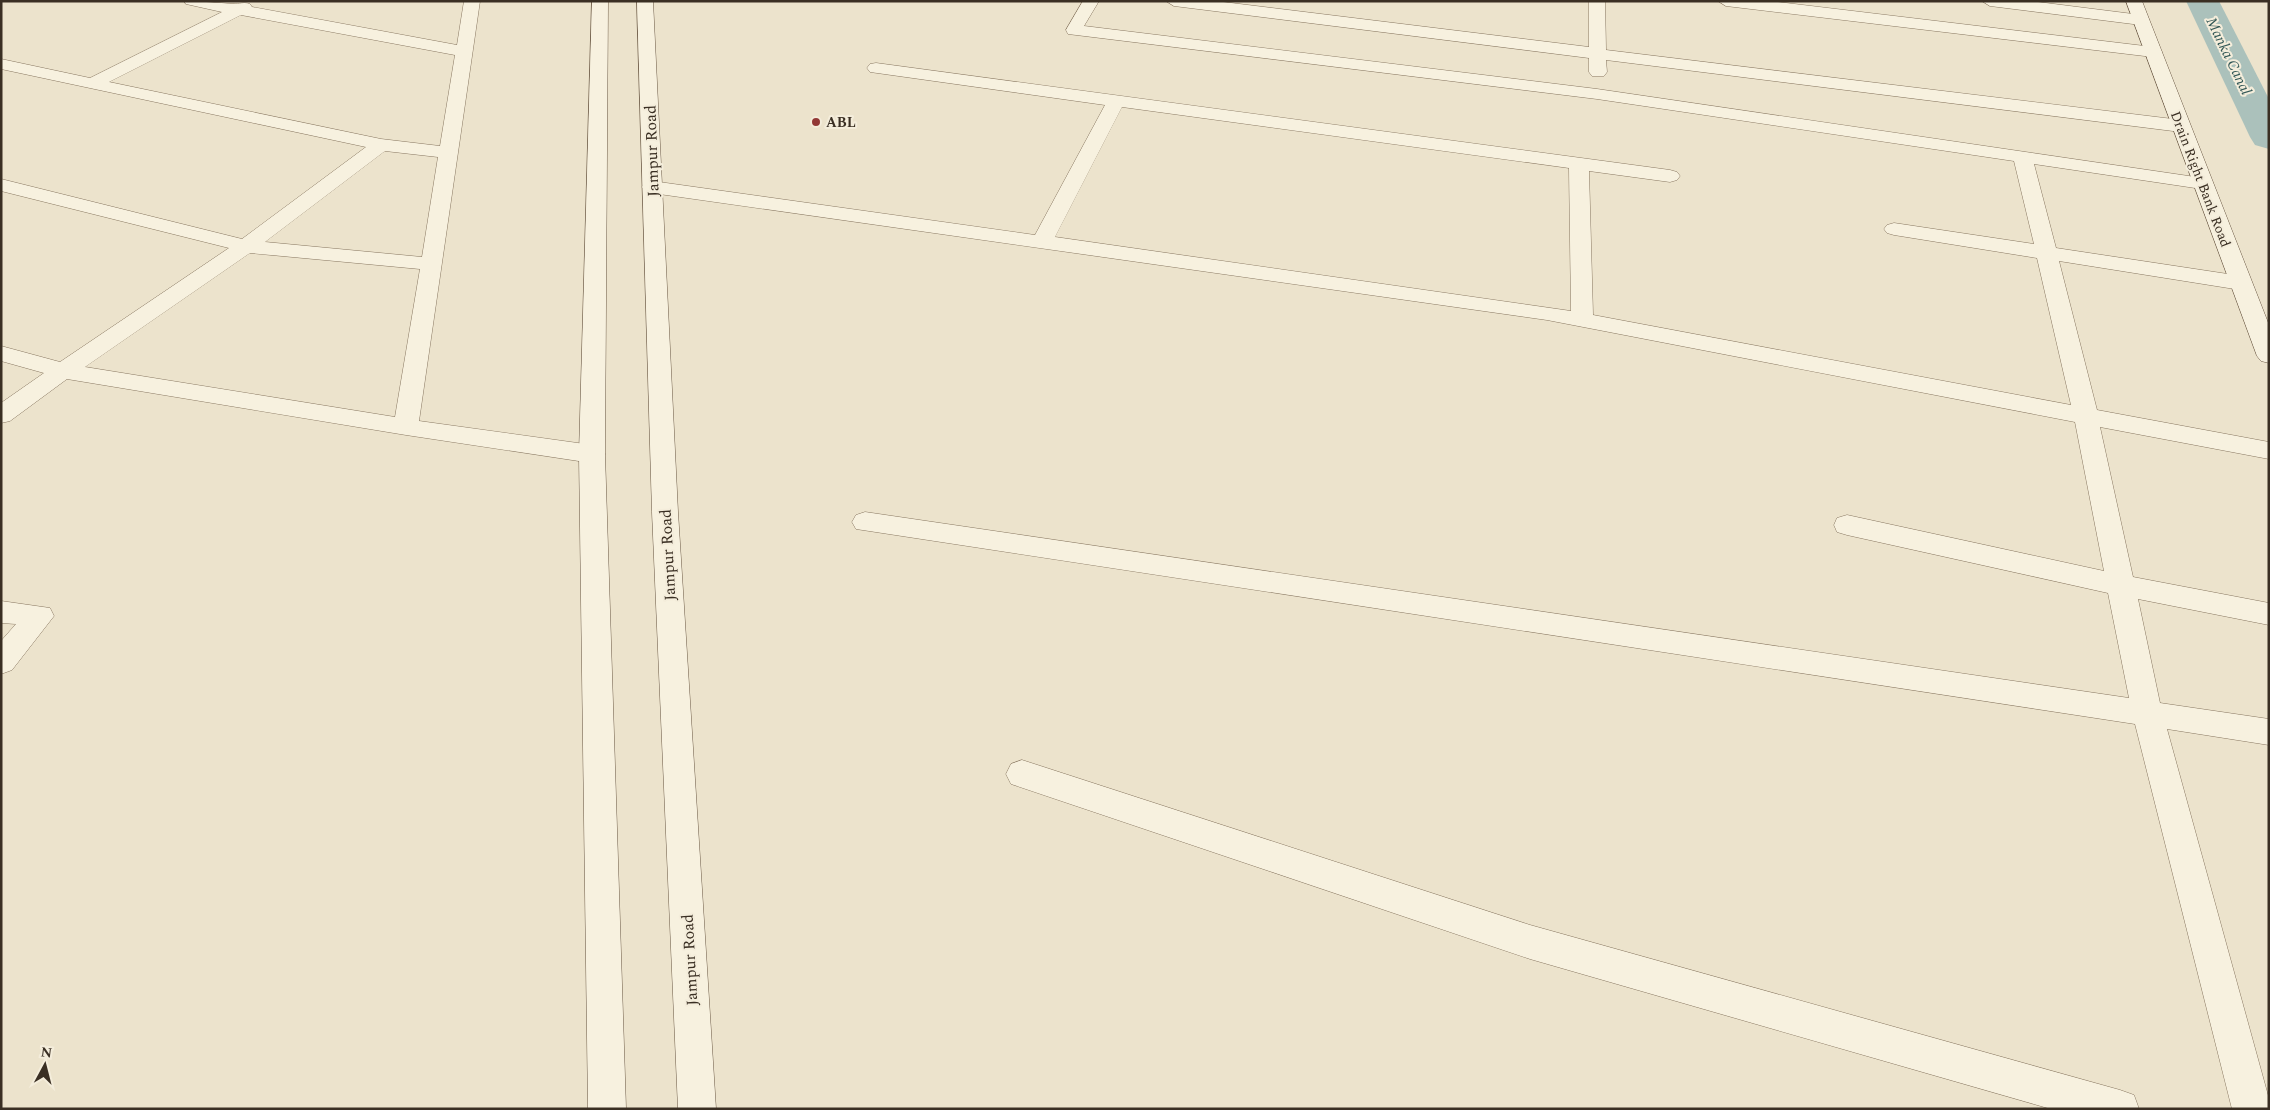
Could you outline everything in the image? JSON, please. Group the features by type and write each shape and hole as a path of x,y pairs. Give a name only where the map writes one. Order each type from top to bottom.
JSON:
{"street":[{"path":"192,1 464,52"},
{"path":"92,83 257,1"},
{"path":"406,427 472,1"},
{"path":"600,1 592,454 607,1109"},
{"name":"Jampur Road","path":"645,1 665,512 697,1109"},
{"path":"1091,1 1074,30 1335,35 1598,55 2181,126"},
{"path":"1174,1 1597,94 2202,183"},
{"path":"1597,1 1597,94"},
{"path":"1726,1 2153,52"},
{"path":"1990,1 2137,10"},
{"name":"Drain Right Bank Road","path":"2137,10 2269,356"},
{"path":"1,64 381,145 449,153"},
{"path":"876,68 1670,176"},
{"path":"1042,242 1116,101"},
{"path":"1,415 246,246 381,145"},
{"path":"2023,157 2086,417 2147,713 2252,1109"},
{"path":"1579,165 1582,320"},
{"path":"1,185 246,246 432,264"},
{"path":"652,187 1582,320 2269,451"},
{"path":"1894,229 2241,283"},
{"path":"1,353 63,371 406,427 592,454"},
{"path":"865,522 2269,732"},
{"path":"1847,525 2121,585 2269,614"},
{"path":"1,612 40,616 1,662"},
{"path":"1022,774 1530,942 2120,1109"}],"waterway":[{"name":"Manka Canal","path":"2202,1 2269,137"}],"place":[{"name":"ABL","path":"816,122"}]}
